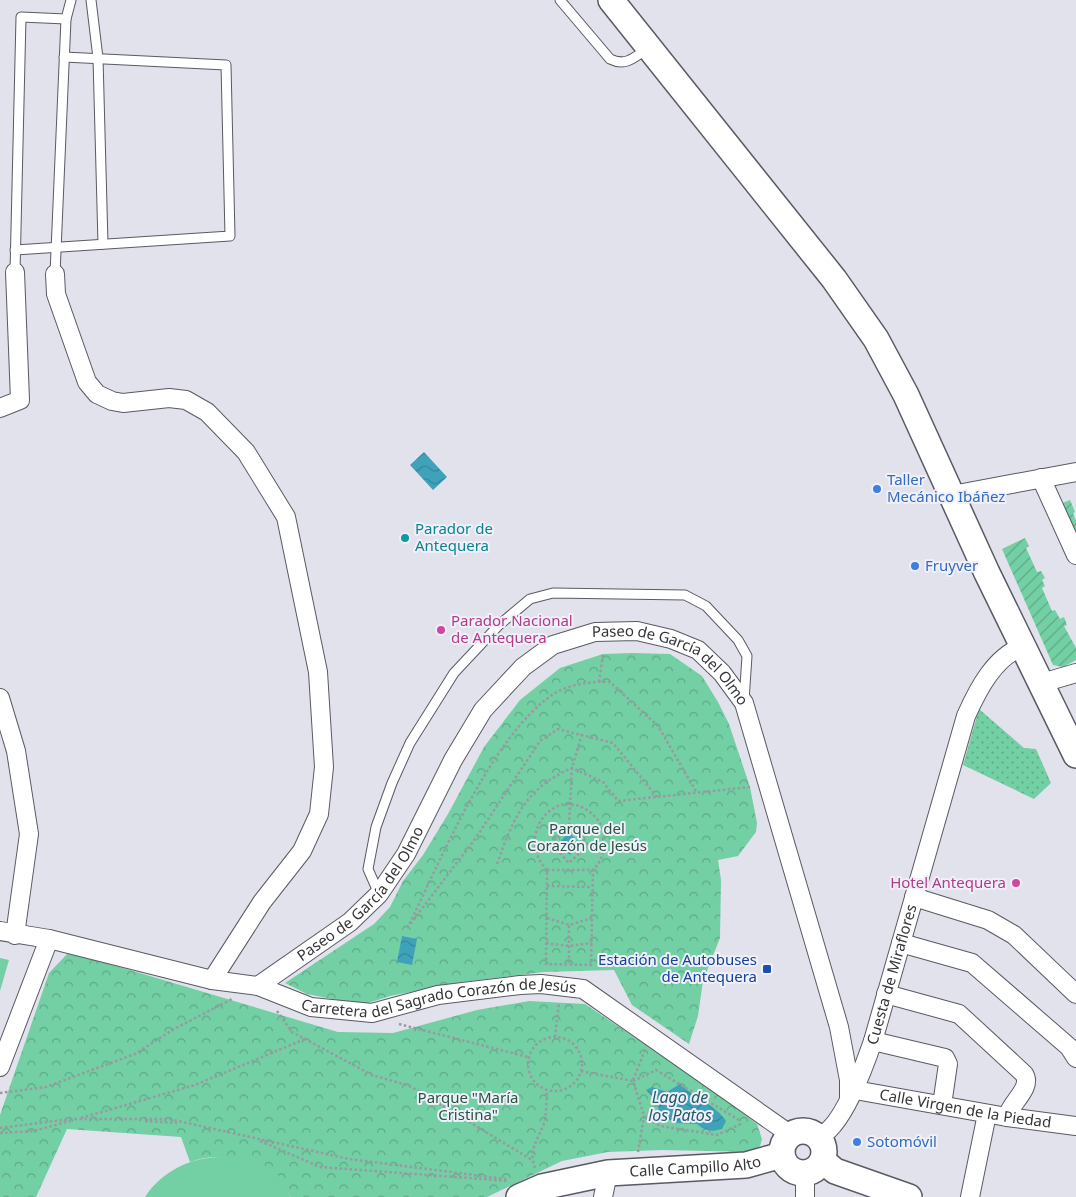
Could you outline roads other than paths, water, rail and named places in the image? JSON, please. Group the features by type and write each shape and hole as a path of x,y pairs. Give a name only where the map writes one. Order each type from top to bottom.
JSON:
{"street":[{"path":"611,0 779,209 856,310 906,395 1076,755"},
{"path":"633,0 642,39"},
{"path":"0,408 20,400 15,272"},
{"path":"55,274 56,294 87,382 97,394 112,401 123,403 169,398 186,400 207,412 246,452 286,517 318,672 324,767 319,814 302,851 262,902 212,980"},
{"path":"952,495 1076,472"},
{"path":"1041,478 1076,556"},
{"name":"Paseo de García del Olmo","path":"258,986 350,922 379,894 406,854 453,760 483,710 523,667 553,645 595,632 637,631 671,639 698,650 722,673 744,704 838,1027 852,1095"},
{"name":"Cuesta de Miraflores","path":"818,1137 826,1133 852,1095 873,1041 966,716 977,693 1005,654 1024,646"},
{"path":"1042,683 1076,673"},
{"path":"0,698 16,751 29,834 8,933"},
{"path":"914,897 988,920 1014,935 1076,994"},
{"name":"Carretera del Sagrado Corazón de Jesús","path":"8,933 49,939 212,980 258,986 311,1007 372,1012 438,995 520,985 583,989 650,1037 786,1145"},
{"path":"0,1067 49,939"},
{"path":"901,943 972,963 1069,1047 1076,1058"},
{"path":"886,994 959,1014 1026,1075 1026,1085 1009,1108 1007,1117"},
{"path":"873,1041 945,1058 948,1064 942,1105"},
{"name":"Calle Virgen de la Piedad","path":"852,1095 942,1105 987,1114 1076,1126"},
{"path":"970,1197 987,1114"},
{"path":"811,1177 824,1146 818,1137 804,1132 786,1145 790,1169 811,1177 835,1171 909,1197"},
{"name":"Calle Campillo Alto","path":"511,1186 542,1187 608,1173 746,1165 786,1145"},
{"path":"603,1197 608,1173"}],"lane":[{"path":"55,274 66,19 71,0"},
{"path":"91,0 98,58 103,244"},
{"path":"560,0 610,59 619,64 628,62 642,39"},
{"path":"15,272 21,17 66,19"},
{"path":"15,250 230,236 226,65 64,57"},
{"path":"379,894 368,869 376,827 392,783 410,743 454,674 498,624 530,599 553,592 685,595 706,606 738,640 747,656 744,704"}],"water":[{"path":"424,452 447,477 433,490 410,465"},
{"path":"569,832 580,844 570,855 558,844"},
{"path":"402,936 417,939 412,965 397,962"},
{"name":"Lago de los Patos","path":"680,1084 722,1115 726,1121 722,1129 713,1131 702,1128 697,1124 675,1123 658,1113 659,1103 646,1090 652,1087 667,1092"}],"place":[{"name":"Taller Mecánico Ibáñez","path":"877,489"},
{"name":"Parador de Antequera","path":"405,538"},
{"name":"Fruyver","path":"915,566"},
{"name":"Parador Nacional de Antequera","path":"441,630"},
{"name":"Hotel Antequera","path":"1016,883"},
{"name":"Estación de Autobuses de Antequera","path":"767,969"},
{"name":"Sotomóvil","path":"857,1142"}],"park label":[{"name":"Parque del Corazón de Jesús","path":"587,838"},
{"name":"Parque \"María Cristina\"","path":"468,1106"}]}
